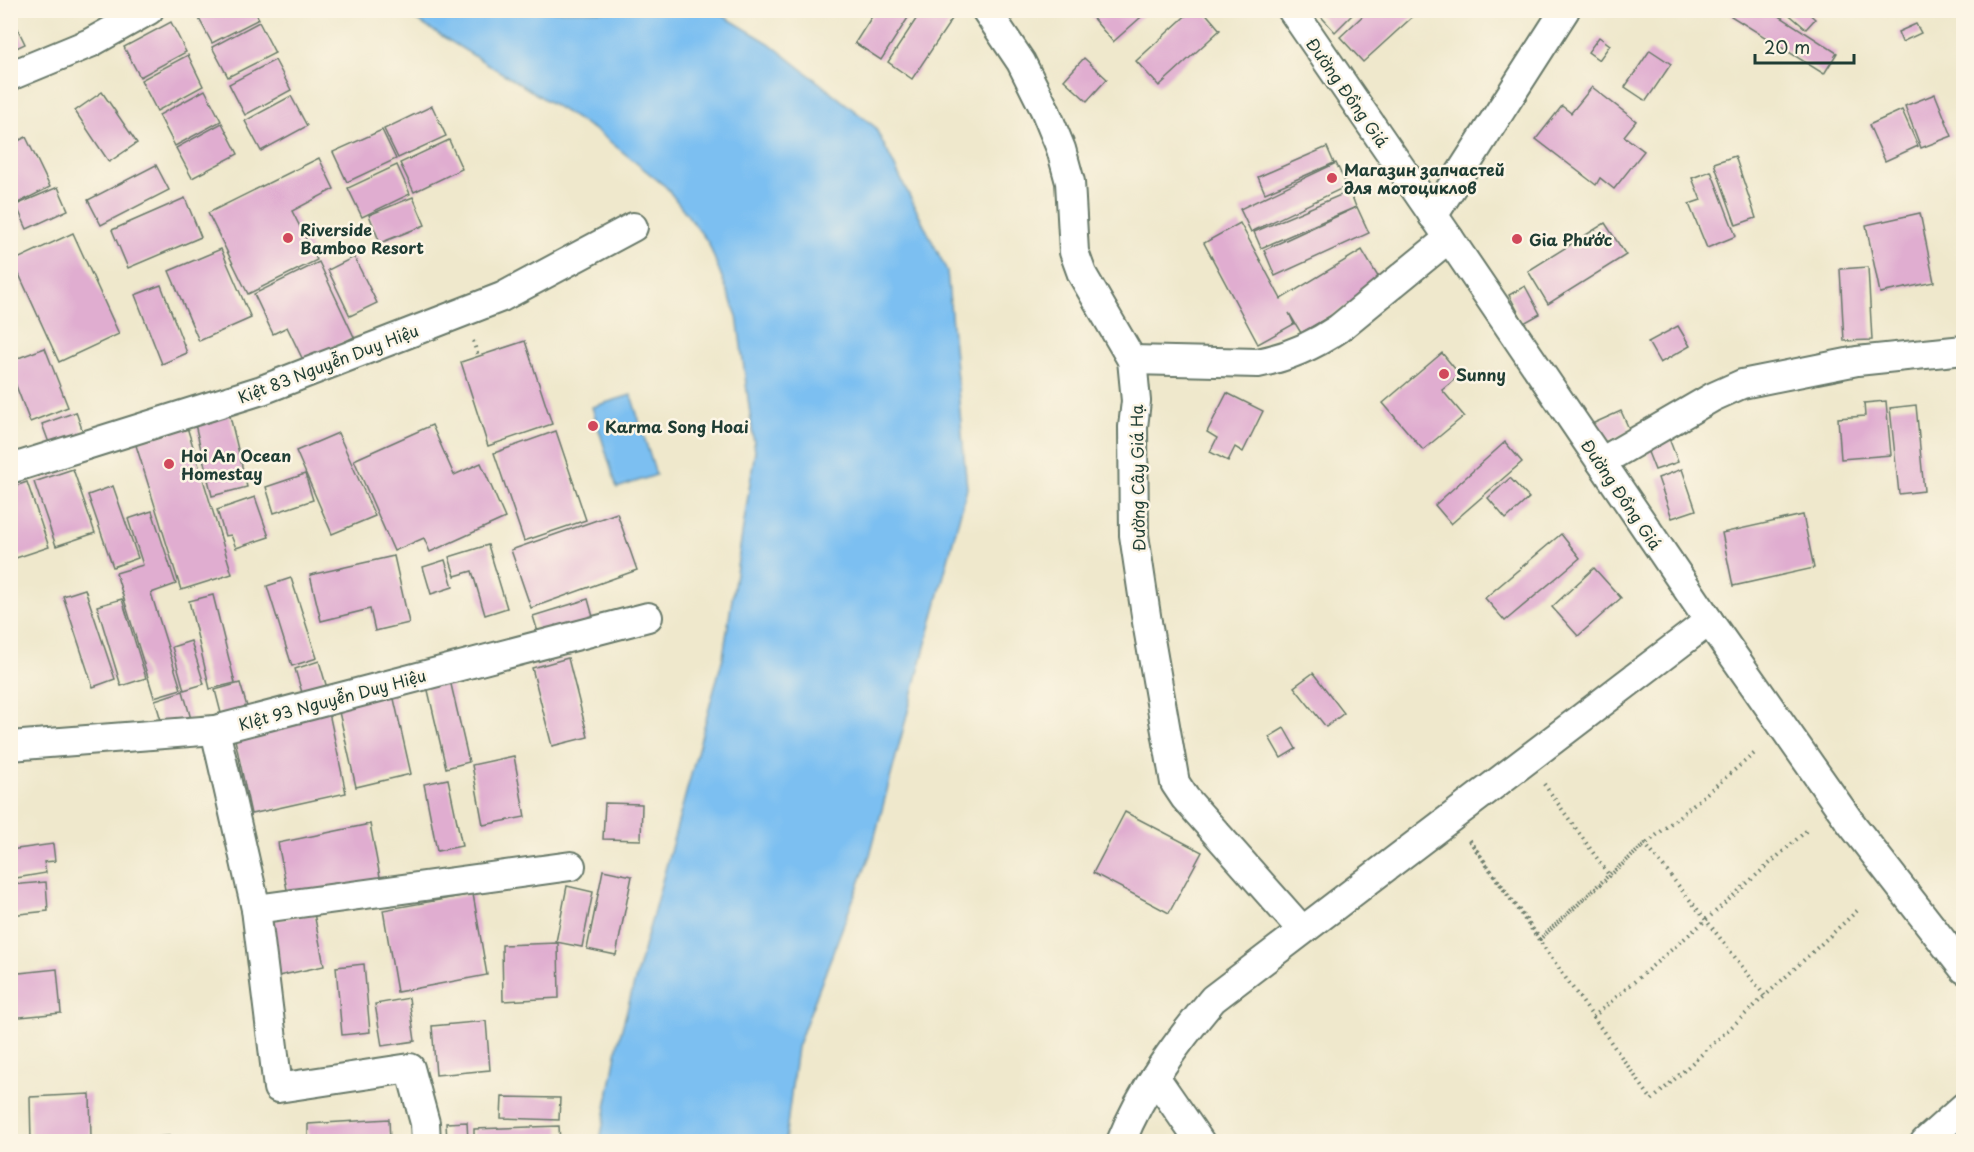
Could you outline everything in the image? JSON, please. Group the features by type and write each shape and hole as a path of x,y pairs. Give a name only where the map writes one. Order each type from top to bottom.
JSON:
{"street":[{"path":"10,76 90,43 148,10"},
{"name":"Đường Cây Giá Hạ","path":"986,10 1021,62 1045,110 1070,182 1074,252 1082,274 1132,360 1136,402 1133,427 1134,535 1175,783 1185,798 1302,930"},
{"name":"Đường Đồng Giá","path":"1292,10 1709,621 1850,822 1964,969"},
{"path":"1132,360 1258,363 1299,352 1338,329 1441,227 1565,10"},
{"name":"Kiệt 83 Nguyễn Duy Hiệu","path":"10,469 262,390 502,297 633,227"},
{"path":"1600,462 1713,397 1742,384 1857,361 1964,350"},
{"name":"KIệt 93 Nguyễn Duy Hiệu","path":"10,746 215,730 648,617"},
{"path":"1121,1142 1155,1077 1182,1036 1213,999 1709,621"},
{"path":"215,730 256,909 278,1088 410,1068 425,1123 426,1142"},
{"path":"256,909 571,866"},
{"path":"1155,1077 1200,1142"},
{"path":"1925,1142 1964,1107"}],"path":[{"path":"1540,939 1609,875 1756,752"},
{"path":"1542,780 1609,875"},
{"path":"1593,1017 1806,831"},
{"path":"1540,939 1469,839 1652,1100 1860,908"},
{"path":"1645,844 1765,996"},
{"path":"1540,939 1645,844"}],"water":[{"path":"401,11 715,11 769,43 875,127 947,271 967,488 870,855 797,1047 785,1141 600,1141 618,1043 723,657 755,451 737,316 708,242 666,187 598,132"},
{"path":"631,395 656,475 617,488 592,407"}],"building":[{"path":"201,10 254,10 259,19 212,43 196,13"},
{"path":"876,10 913,10 881,60 855,43"},
{"path":"922,10 958,10 912,79 888,62"},
{"path":"1098,10 1149,10 1113,42 1091,16"},
{"path":"1192,10 1203,10 1220,30 1159,86 1136,61"},
{"path":"1315,10 1357,10 1335,32"},
{"path":"1369,10 1420,10 1363,62 1340,37"},
{"path":"1734,10 1770,10 1837,53 1824,74 1731,16"},
{"path":"1784,10 1805,10 1815,19 1806,29"},
{"path":"10,13 25,44 10,51"},
{"path":"171,22 186,52 140,77 124,47"},
{"path":"259,22 275,53 228,77 212,47"},
{"path":"1916,24 1921,33 1902,42 1898,32"},
{"path":"1599,37 1610,45 1599,60 1588,52"},
{"path":"1650,50 1671,64 1646,101 1625,87"},
{"path":"188,55 203,86 157,111 141,80"},
{"path":"1084,58 1107,79 1087,101 1064,80"},
{"path":"275,60 291,90 245,115 229,84"},
{"path":"1592,87 1636,121 1624,136 1644,151 1614,189 1600,178 1596,185 1536,139 1562,106 1571,113"},
{"path":"205,90 221,121 175,146 159,115"},
{"path":"102,92 137,143 109,162 75,111"},
{"path":"1935,94 1952,136 1921,148 1905,106"},
{"path":"291,96 307,126 261,151 245,121"},
{"path":"432,106 446,136 398,158 384,129"},
{"path":"1902,110 1918,146 1885,161 1869,125"},
{"path":"222,123 238,154 192,178 176,148"},
{"path":"382,130 396,159 347,182 333,152"},
{"path":"26,137 50,187 12,206 10,145"},
{"path":"449,140 462,169 414,192 400,163"},
{"path":"1327,147 1334,163 1265,193 1258,177"},
{"path":"1735,156 1756,218 1736,225 1714,163"},
{"path":"319,158 334,189 292,211 317,260 248,294 208,213"},
{"path":"1336,163 1347,186 1251,232 1240,209"},
{"path":"156,165 169,190 101,225 88,200"},
{"path":"397,165 410,194 362,217 348,188"},
{"path":"1711,171 1736,236 1707,248 1689,204 1701,200 1692,178"},
{"path":"58,187 68,210 27,229 16,205"},
{"path":"1350,191 1356,207 1261,248 1254,232"},
{"path":"413,197 425,225 380,243 369,215"},
{"path":"185,198 201,237 128,268 112,230"},
{"path":"1357,207 1369,233 1275,276 1264,250"},
{"path":"1920,213 1934,282 1880,293 1866,225"},
{"path":"10,215 18,231 10,234"},
{"path":"1240,223 1281,299 1362,250 1383,285 1301,333 1289,313 1294,324 1258,344 1204,243"},
{"path":"1605,223 1626,255 1548,304 1528,271"},
{"path":"73,233 119,334 59,362 13,261"},
{"path":"221,249 251,318 199,341 169,271"},
{"path":"354,257 377,303 350,316 328,270"},
{"path":"319,262 354,337 304,362 287,327 273,334 254,294"},
{"path":"1868,267 1872,340 1844,341 1840,269"},
{"path":"161,285 187,353 162,364 135,295"},
{"path":"1525,286 1540,314 1524,323 1509,295"},
{"path":"1678,326 1690,346 1660,363 1648,342"},
{"path":"525,341 552,424 488,446 461,362"},
{"path":"45,348 68,407 30,422 10,370 10,361"},
{"path":"1442,353 1460,375 1442,390 1464,416 1423,450 1383,403"},
{"path":"1227,393 1263,411 1243,452 1235,447 1228,461 1210,452 1217,438 1207,432"},
{"path":"1886,401 1891,455 1841,459 1838,418 1865,416 1864,403"},
{"path":"1916,405 1924,491 1899,494 1890,408"},
{"path":"1621,411 1630,431 1601,444 1592,424"},
{"path":"76,412 85,438 52,451 42,424"},
{"path":"229,412 247,487 212,496 194,420"},
{"path":"432,425 454,475 481,463 505,518 430,552 424,538 394,551 354,460"},
{"path":"187,427 232,574 181,590 135,442"},
{"path":"556,431 586,520 524,541 494,453"},
{"path":"338,433 375,516 332,534 296,451"},
{"path":"1667,433 1678,462 1655,470 1644,442"},
{"path":"1505,442 1522,462 1451,524 1435,505"},
{"path":"73,469 95,533 56,546 34,482"},
{"path":"1682,469 1696,510 1672,518 1658,478"},
{"path":"305,474 313,500 274,513 266,487"},
{"path":"1510,478 1529,498 1506,519 1488,498"},
{"path":"27,482 49,547 10,560 10,488"},
{"path":"113,486 138,558 113,567 88,495"},
{"path":"255,497 269,537 236,548 231,535 225,536 217,510"},
{"path":"152,511 176,584 151,593 181,689 154,697 116,573 143,565 128,519"},
{"path":"617,513 637,570 531,608 511,550"},
{"path":"1803,515 1814,568 1733,586 1722,533"},
{"path":"1561,534 1580,558 1505,621 1485,598"},
{"path":"488,545 507,608 485,615 472,571 455,576 449,557"},
{"path":"394,556 409,623 375,631 370,609 321,621 310,575"},
{"path":"445,560 453,587 431,594 423,567"},
{"path":"1594,568 1621,598 1578,636 1552,607"},
{"path":"291,578 317,658 292,666 267,586"},
{"path":"85,589 115,679 93,687 63,596"},
{"path":"213,595 235,683 210,689 189,601"},
{"path":"122,599 146,678 121,686 97,606"},
{"path":"588,599 595,624 541,642 533,616"},
{"path":"191,641 204,684 184,690 172,647"},
{"path":"568,658 588,737 552,746 532,668"},
{"path":"319,661 327,688 303,696 295,669"},
{"path":"1313,673 1344,713 1326,727 1294,687"},
{"path":"450,680 469,762 446,768 427,686"},
{"path":"240,683 248,710 222,717 215,690"},
{"path":"392,690 411,774 356,787 337,703"},
{"path":"183,691 191,719 163,727 155,700"},
{"path":"328,708 346,793 251,814 233,730"},
{"path":"1284,728 1296,749 1281,758 1269,737"},
{"path":"514,756 525,817 483,825 472,765"},
{"path":"448,779 462,846 437,851 424,784"},
{"path":"605,803 642,804 641,840 603,839"},
{"path":"1125,812 1202,852 1169,913 1093,873"},
{"path":"370,824 381,882 289,900 278,843"},
{"path":"53,844 55,861 44,862 46,873 10,879 10,850"},
{"path":"603,870 632,876 616,955 587,949"},
{"path":"46,882 48,911 10,915 10,885"},
{"path":"567,886 593,892 582,947 556,942"},
{"path":"473,894 487,975 397,992 383,910"},
{"path":"314,913 324,966 278,976 268,922"},
{"path":"558,943 559,998 503,1001 502,945"},
{"path":"364,964 370,1032 342,1035 336,967"},
{"path":"57,969 61,1013 10,1018 10,974"},
{"path":"409,998 415,1041 382,1046 375,1004"},
{"path":"486,1021 490,1070 436,1075 432,1026"},
{"path":"90,1094 91,1139 31,1142 30,1097"},
{"path":"502,1097 560,1098 559,1120 501,1118"},
{"path":"389,1119 390,1142 308,1142 308,1124"},
{"path":"467,1122 468,1142 447,1142 446,1123"},
{"path":"559,1126 560,1142 474,1142 474,1129"},
{"path":"169,1136 169,1142 111,1142 111,1140"}],"place":[{"name":"Магазин запчастей для мотоциклов","path":"1332,178"},
{"name":"Riverside Bamboo Resort","path":"288,238"},
{"name":"Gia Phước","path":"1517,239"},
{"name":"Sunny","path":"1444,374"},
{"name":"Karma Song Hoai","path":"593,426"},
{"name":"Hoi An Ocean Homestay","path":"169,464"}]}
